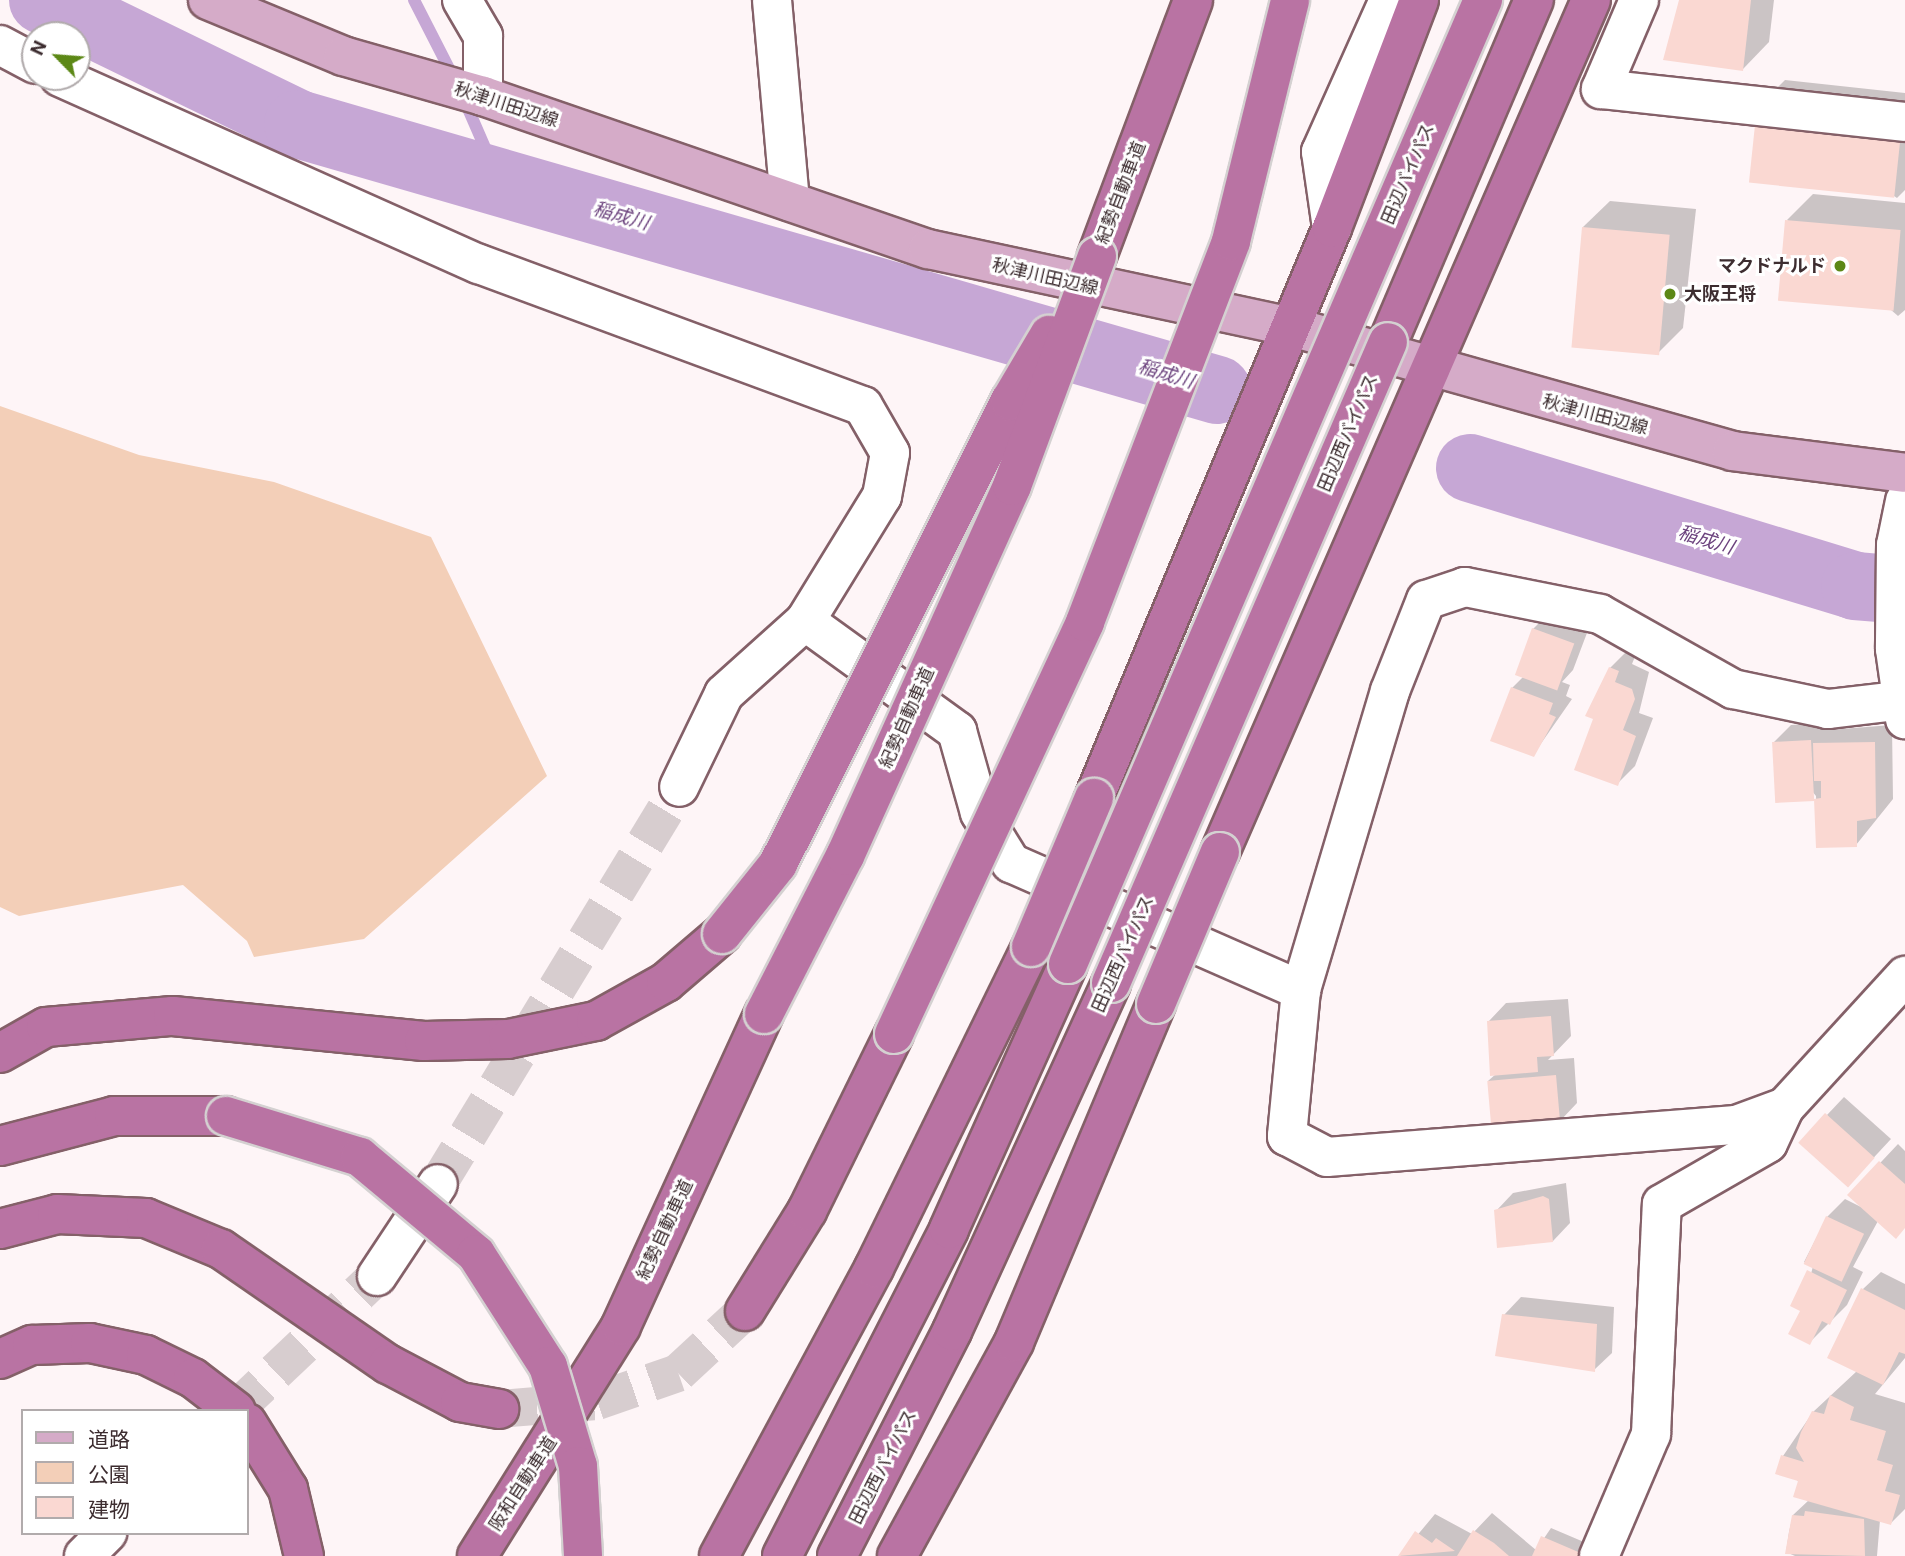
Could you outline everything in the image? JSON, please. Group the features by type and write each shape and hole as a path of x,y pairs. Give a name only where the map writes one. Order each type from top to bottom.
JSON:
{"highway":[{"name":"紀勢自動車道","path":"569,1412 621,1326 764,1014 845,856 1012,486 1193,0"},
{"path":"745,1311 807,1211 894,1034 1090,609 1231,241 1290,0"},
{"path":"719,1556 874,1268 1031,947 1292,327 1419,0"},
{"name":"田辺バイパス","path":"782,1556 949,1229 1068,964 1483,0"},
{"name":"田辺西バイパス","path":"837,1556 952,1331 1111,984 1534,0"},
{"path":"897,1556 1014,1342 1220,852 1588,6"},
{"path":"0,1054 46,1027 173,1016 424,1041 508,1039 596,1021 666,982 722,934 778,864 1010,401 1097,256"},
{"path":"0,1146 114,1116 226,1116 360,1157 476,1254 548,1366 578,1466 583,1556"},
{"path":"0,1229 57,1214 146,1218 221,1248 388,1364 460,1402 499,1409"},
{"path":"0,1359 32,1345 90,1343 146,1356 193,1378 233,1409"},
{"name":"阪和自動車道","path":"477,1556 569,1412"},
{"path":"248,1425 288,1489 304,1556"}],"main road":[{"name":"秋津川田辺線","path":"208,0 342,56 483,96 928,249 1041,278 1292,327 1732,451 1905,472"}],"street":[{"path":"462,0 483,36 483,96"},
{"path":"772,0 790,201"},
{"path":"1332,228 1321,152 1389,0"},
{"path":"1639,0 1601,89 1905,122"},
{"path":"0,45 21,56"},
{"path":"91,91 480,264 863,407 890,453 882,496 805,621 724,694 679,786"},
{"path":"1785,1107 1736,1125 1327,1157 1287,1136 1301,990 1390,691 1426,600 1465,587 1600,614 1733,689 1828,709 1904,706 1895,649 1896,545 1905,501"},
{"path":"805,621 957,731 980,813 1011,863 1301,990"},
{"path":"1599,1556 1651,1434 1662,1204 1768,1143 1785,1107 1905,976"},
{"path":"377,1276 438,1184"},
{"path":"84,1556 105,1535"}],"green space":[{"path":"0,406 139,455 274,482 431,537 547,776 364,939 254,957 247,941 183,885 19,916 0,907"}],"building":[{"path":"1679,0 1751,0 1743,71 1663,60"},
{"path":"1757,106 1902,121 1894,198 1749,183"},
{"name":"マクドナルド","path":"1785,220 1901,230 1893,311 1778,301"},
{"path":"1582,227 1670,235 1659,355 1571,348"},
{"path":"1532,628 1574,643 1557,690 1515,675"},
{"path":"1609,667 1619,671 1615,682 1632,689 1635,699 1623,730 1636,736 1618,786 1574,770 1593,719 1585,716"},
{"path":"1511,687 1553,703 1549,714 1556,717 1534,757 1490,741"},
{"path":"1811,740 1814,801 1775,803 1772,742"},
{"path":"1875,742 1876,818 1857,821 1857,847 1816,848 1814,799 1821,798 1821,781 1814,781 1813,743"},
{"path":"1551,1016 1554,1056 1537,1057 1538,1072 1490,1076 1487,1021"},
{"path":"1556,1075 1560,1123 1491,1129 1487,1081"},
{"path":"1825,1113 1875,1158 1848,1188 1798,1143"},
{"path":"1879,1161 1905,1184 1905,1228 1896,1239 1847,1195"},
{"path":"1543,1196 1549,1199 1553,1242 1497,1248 1494,1210"},
{"path":"1826,1216 1864,1234 1842,1282 1804,1264"},
{"path":"1807,1270 1847,1290 1830,1325 1822,1321 1810,1345 1788,1334 1800,1311 1790,1306"},
{"path":"1861,1288 1905,1310 1905,1354 1899,1352 1883,1385 1827,1358"},
{"path":"1502,1314 1597,1324 1595,1372 1495,1356"},
{"path":"1830,1395 1854,1407 1850,1420 1886,1431 1877,1460 1893,1465 1885,1491 1900,1495 1891,1525 1793,1497 1798,1481 1775,1474 1781,1455 1804,1462 1796,1448 1801,1432 1812,1411 1824,1414"},
{"path":"1805,1511 1864,1519 1865,1556 1785,1554 1792,1515 1804,1516"},
{"path":"1473,1530 1494,1543 1509,1556 1457,1556"},
{"path":"1415,1531 1432,1543 1436,1538 1455,1551 1398,1556"},
{"path":"1541,1536 1583,1554 1583,1556 1532,1556"}],"waterway":[{"name":"稲成川","path":"43,0 298,124 1217,390"},
{"path":"414,0 455,80"},
{"path":"463,97 500,182"},
{"name":"稲成川","path":"1470,468 1855,586 1905,590"}],"tunnel":[{"path":"438,1184 679,787"},
{"path":"236,1409 377,1276"},
{"path":"499,1409 597,1401 678,1373 745,1311"}],"place":[{"name":"マクドナルド","path":"1840,266"},
{"name":"大阪王将","path":"1670,294"}]}
